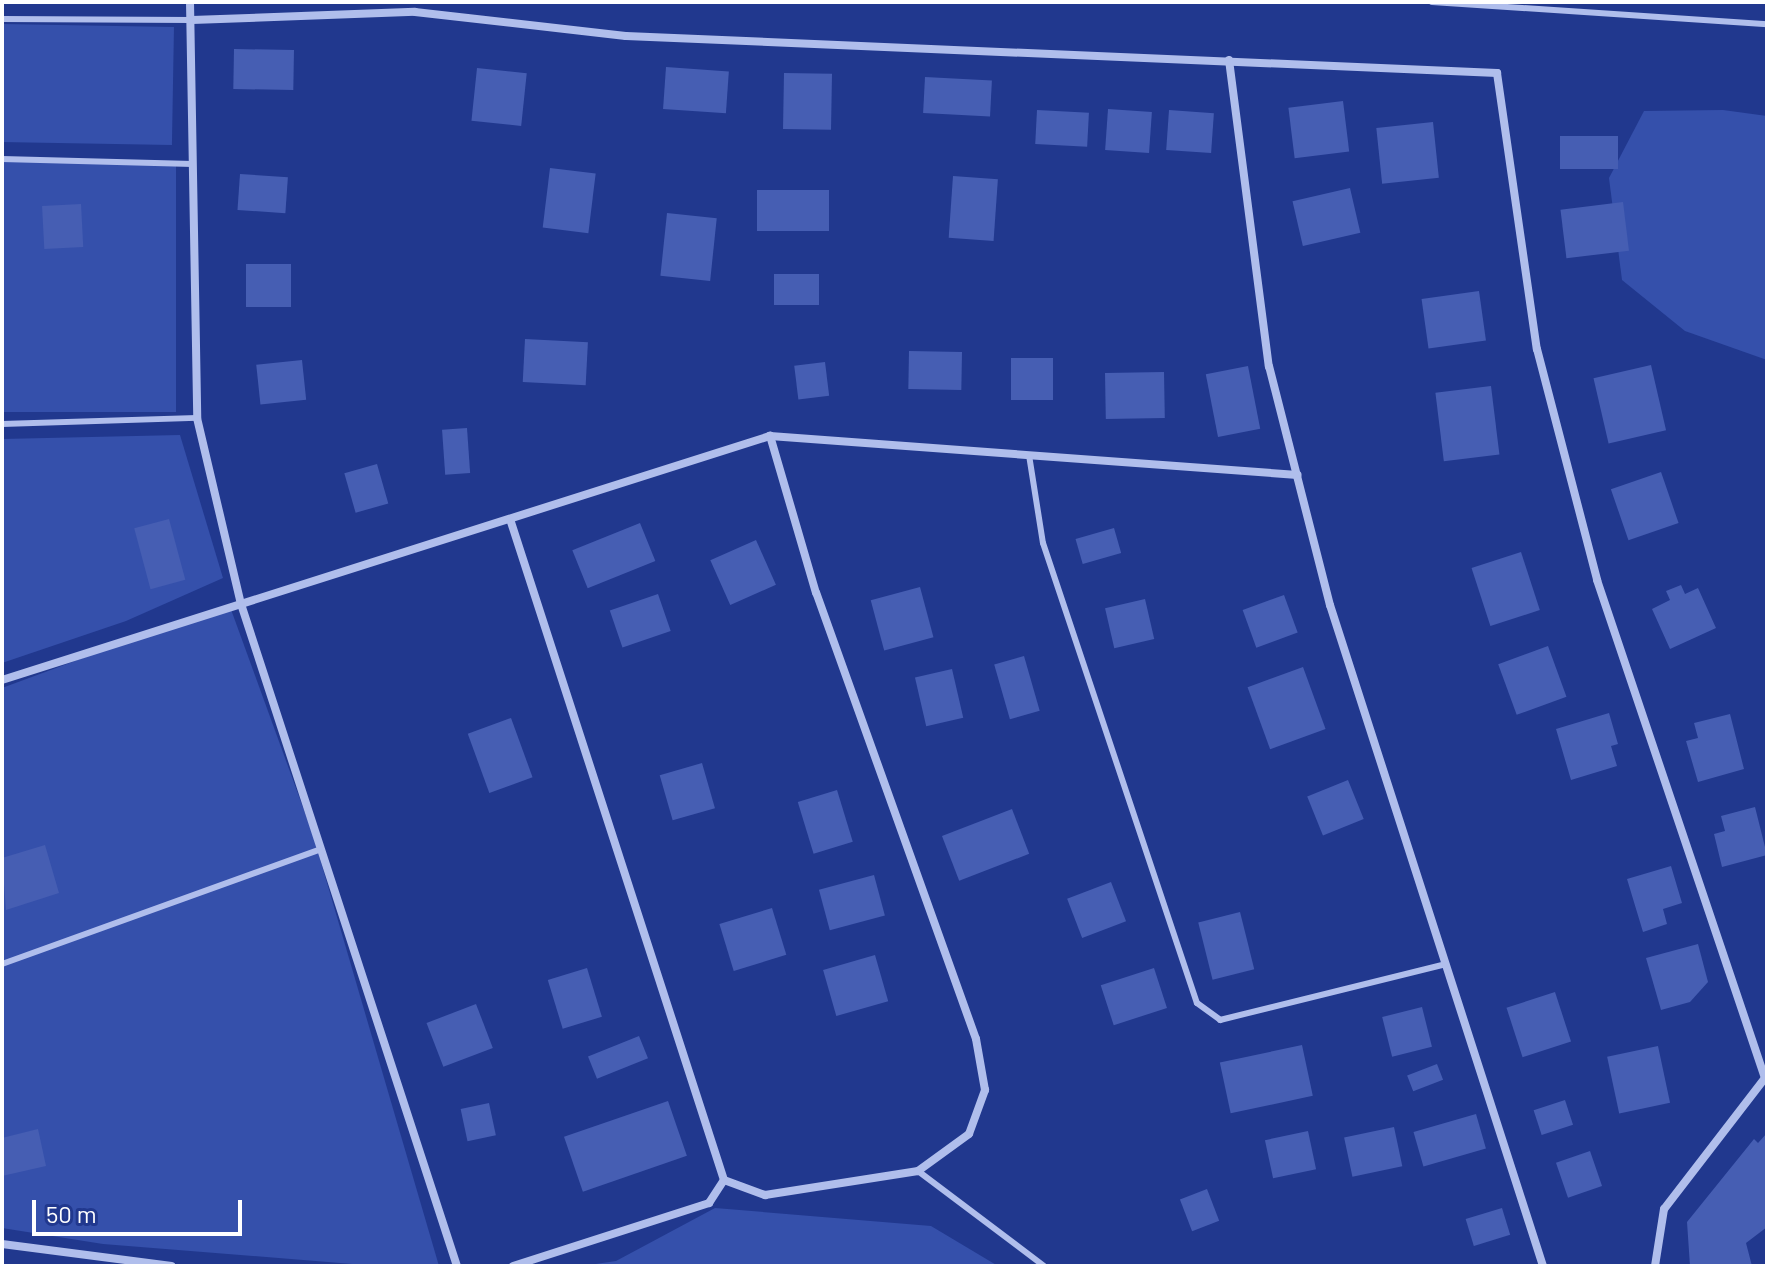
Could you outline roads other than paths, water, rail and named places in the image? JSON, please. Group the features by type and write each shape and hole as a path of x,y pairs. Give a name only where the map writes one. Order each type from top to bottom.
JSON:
{"street":[{"path":"190,2 197,418 241,604 457,1266"},
{"path":"192,20 415,12 626,36 1497,73 1537,349 1597,580 1766,1077 1664,1209 1655,1266"},
{"path":"1229,60 1269,366 1330,605 1543,1266"},
{"path":"2,680 770,436 1298,475"},
{"path":"724,1180 765,1195 918,1171 969,1134 985,1090 976,1039 816,593 770,436"},
{"path":"510,519 724,1180"},
{"path":"513,1266 709,1203 724,1180"},
{"path":"2,1244 172,1266"}],"lane":[{"path":"1432,2 1767,24"},
{"path":"2,19 192,20"},
{"path":"2,159 193,164"},
{"path":"2,424 197,418"},
{"path":"1029,455 1043,543 1197,1003 1220,1020 1446,964"},
{"path":"2,964 321,849"},
{"path":"918,1171 1044,1266"}]}
